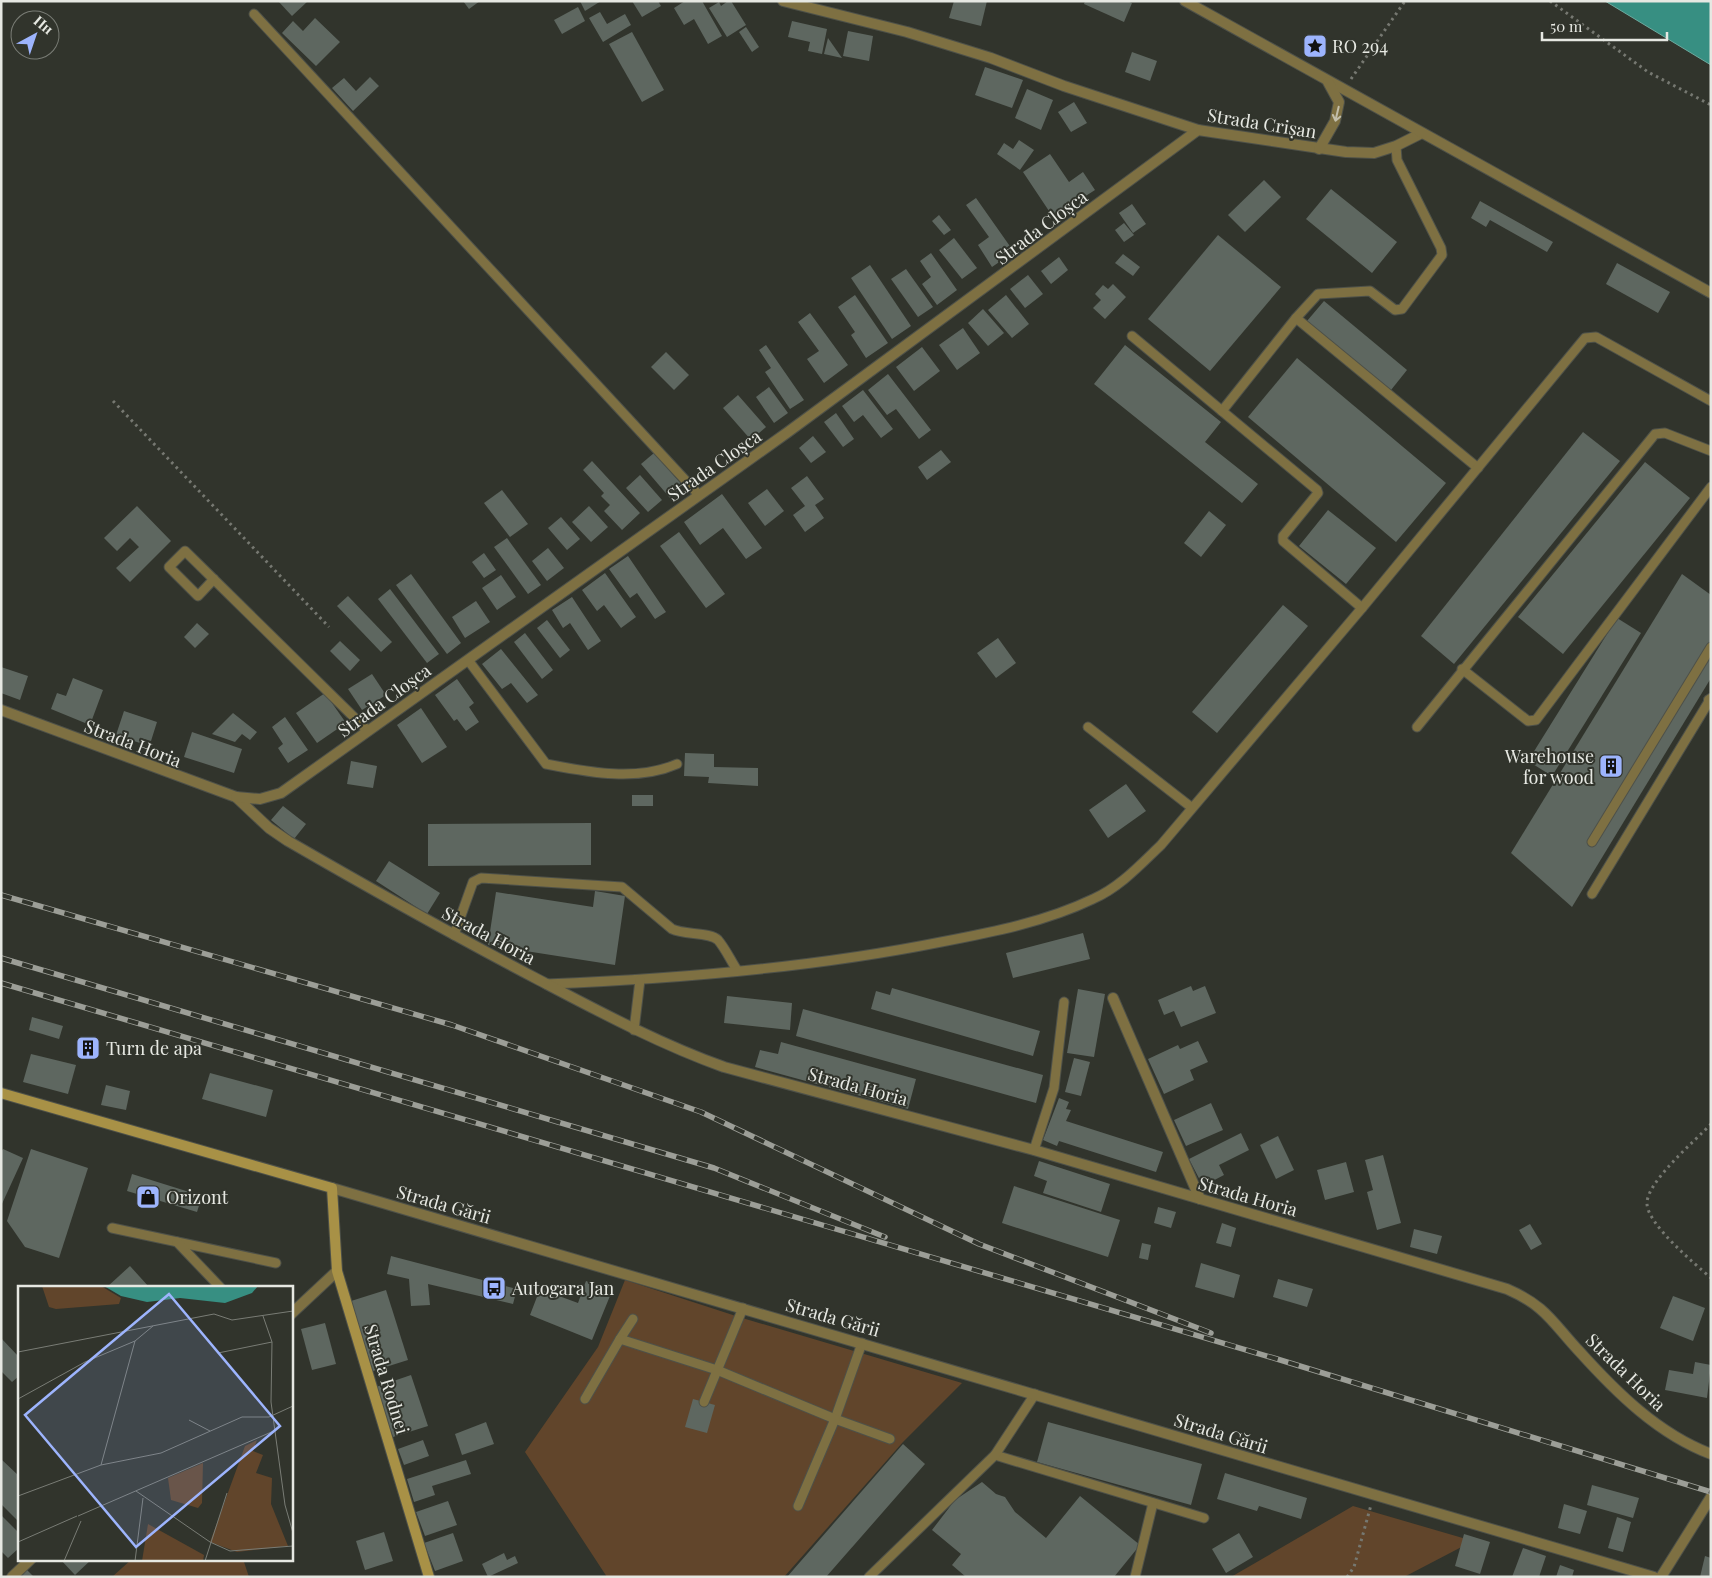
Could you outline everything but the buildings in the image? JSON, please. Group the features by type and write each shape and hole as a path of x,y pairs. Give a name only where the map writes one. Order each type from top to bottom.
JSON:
{"street":[{"name":"Strada Crișan","path":"783,1 907,32 991,58 1064,86 1198,130 1320,149 1374,153 1396,146 1422,133"},
{"path":"1185,1 1711,293"},
{"path":"1320,149 1335,122 1340,102 1326,79"},
{"name":"Strada Cloșca","path":"236,797 260,799 282,793 989,286 1198,130"},
{"name":"Strada Horia","path":"1,710 236,797 269,828 288,841 454,935 634,1030 724,1067 1034,1150 1507,1289 1526,1297 1544,1310 1577,1349 1638,1409 1667,1432 1694,1448 1711,1454"},
{"path":"1113,998 1200,1199"},
{"name":"Strada Gării","path":"1,1093 743,1308 1654,1577"},
{"name":"Strada Rodnei","path":"332,1188 337,1271 429,1577"},
{"path":"292,1313 337,1271"},
{"path":"1661,1577 1711,1498"},
{"path":"12,1577 30,1560"}],"lane":[{"path":"254,14 699,495"},
{"path":"1222,411 1296,318 1318,294 1370,291 1395,310 1402,309 1442,255 1441,248 1397,160 1396,146"},
{"path":"1296,318 1478,468"},
{"path":"1132,336 1317,490 1318,493 1283,536 1283,541 1362,608"},
{"path":"546,984 640,980 890,952 1040,920 1095,899 1129,877 1161,845 1191,807 1362,608 1585,338 1596,337 1711,401"},
{"path":"1417,727 1462,669 1655,434 1665,433 1711,451"},
{"path":"1462,669 1528,721 1536,720 1711,487"},
{"path":"214,579 198,596 169,567 185,551 214,579 368,731"},
{"path":"1592,842 1711,647"},
{"path":"468,660 546,764 573,769 640,775 677,764"},
{"path":"1592,894 1710,700"},
{"path":"1088,727 1191,807"},
{"path":"454,935 473,882 481,878 622,887 672,929 681,933 711,936 717,940 737,970"},
{"path":"634,1030 640,980"},
{"path":"1034,1150 1054,1088 1064,1002"},
{"path":"112,1228 276,1263"},
{"path":"177,1242 219,1286"},
{"path":"704,1402 743,1308"},
{"path":"585,1400 633,1319"},
{"path":"620,1339 717,1370 834,1419 890,1439"},
{"path":"798,1506 834,1419 862,1343"},
{"path":"869,1577 995,1455 1035,1394"},
{"path":"995,1455 1204,1518"},
{"path":"1136,1577 1153,1503"}],"path":[{"path":"1344,89 1405,1"},
{"path":"1550,1 1648,72 1711,104"},
{"path":"113,401 329,627"},
{"path":"1711,1124 1660,1177 1648,1196 1647,1205 1664,1233 1711,1278"},
{"path":"1347,1577 1354,1567 1374,1495"}],"shaded area":[{"path":"625,1280 739,1317 962,1383 903,1442 784,1577 607,1577 525,1452 598,1347"},
{"path":"1353,1506 1473,1541 1404,1577 1231,1577"},
{"path":"131,1560 243,1560 249,1577 112,1577"}],"water":[{"path":"1605,1 1711,1 1711,65"}],"railway":[{"path":"1,895 452,1025 701,1112 979,1244 1211,1333"},
{"path":"1,958 714,1168 885,1237"},
{"path":"1,983 1277,1359 1711,1492"}],"place":[{"name":"RO 294","path":"1315,46"},
{"name":"Warehouse for wood","path":"1611,766"},
{"name":"Turn de apa","path":"88,1048"},
{"name":"Orizont","path":"148,1197"},
{"name":"Autogara Jan","path":"494,1288"}]}
